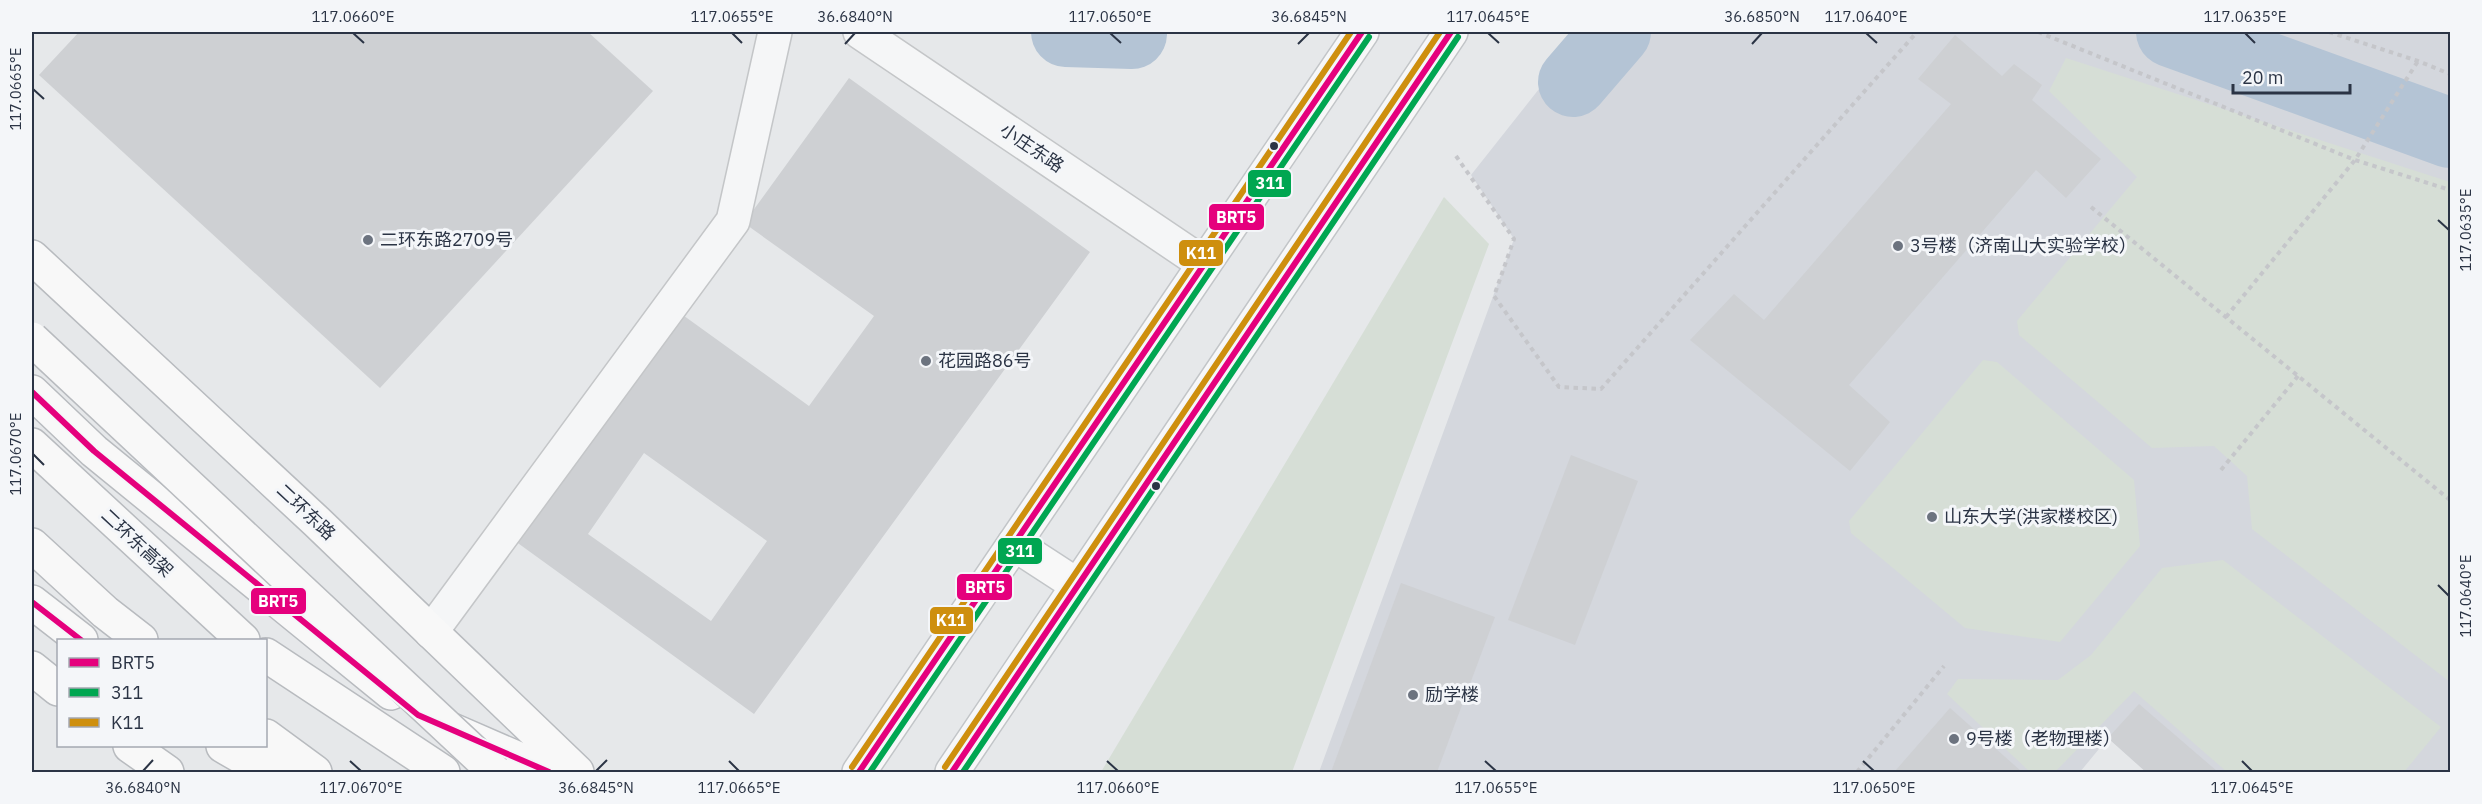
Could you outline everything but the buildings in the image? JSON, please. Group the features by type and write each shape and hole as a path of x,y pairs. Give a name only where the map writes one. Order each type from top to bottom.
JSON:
{"main road":[{"path":"860,772 1362,32"},
{"path":"951,772 1451,32"},
{"name":"二环东路","path":"32,257 317,522 577,772"},
{"path":"32,339 495,772"},
{"path":"32,392 94,452 418,715 549,772"},
{"name":"二环东高架","path":"32,445 242,639"},
{"path":"32,544 105,612 140,639"},
{"path":"1014,544 1077,585"},
{"path":"32,602 80,639"},
{"path":"32,631 57,646"},
{"path":"267,656 443,772"},
{"path":"32,668 57,688"},
{"path":"267,737 315,772"},
{"path":"131,747 167,772"},
{"path":"218,747 251,772"},
{"path":"225,747 256,765 276,772"}],"street":[{"path":"431,632 733,221 775,32"},
{"name":"小庄东路","path":"860,32 1204,264"}],"path":[{"path":"1456,156 1514,239 1494,296 1559,387 1601,389 1917,32"},
{"path":"2038,32 2355,160 2451,190"},
{"path":"2329,32 2451,74"},
{"path":"2226,317 2355,160 2418,61"},
{"path":"2091,207 2451,500"},
{"path":"2221,470 2298,376"},
{"path":"1857,772 1944,666"}],"shaded area":[{"name":"山东大学(洪家楼校区)","path":"1584,32 2450,32 2450,772 2146,772 2108,738 2080,772 1319,772 1514,239 1471,175"},
{"path":"2066,58 2450,182 2450,682 2252,529 2247,476 2214,446 2152,448 2019,335 2017,321 2137,177 2049,91"},
{"path":"1444,197 1489,244 1292,772 1101,772"},
{"path":"1983,360 1997,362 2134,480 2140,546 2060,642 1965,628 1851,533 1849,521"},
{"path":"2223,560 2441,727 2404,772 2227,772 2134,691 2055,772 2030,772 1947,694 1958,679 2058,680 2091,655 2162,568"}],"waterway":[{"path":"1066,32 1132,34"},
{"path":"1573,82 1616,32"},
{"path":"2171,32 2450,133"}],"transit line":[{"name":"K11","path":"852,767 1351,32"},
{"name":"BRT5","path":"859,772 1362,32"},
{"name":"K11","path":"945,767 1440,32"},
{"name":"BRT5","path":"952,772 1451,32"},
{"name":"311","path":"870,772 1369,37"},
{"name":"311","path":"963,772 1458,37"},
{"name":"BRT5","path":"32,392 94,451 418,715 549,772"},
{"name":"BRT5","path":"32,602 80,639"}],"place":[{"name":"二环东路2709号","path":"368,240"},
{"name":"3号楼（济南山大实验学校）","path":"1898,246"},
{"name":"花园路86号","path":"926,361"},
{"name":"山东大学(洪家楼校区)","path":"1932,517"},
{"name":"励学楼","path":"1413,695"},
{"name":"9号楼（老物理楼）","path":"1954,739"}]}
